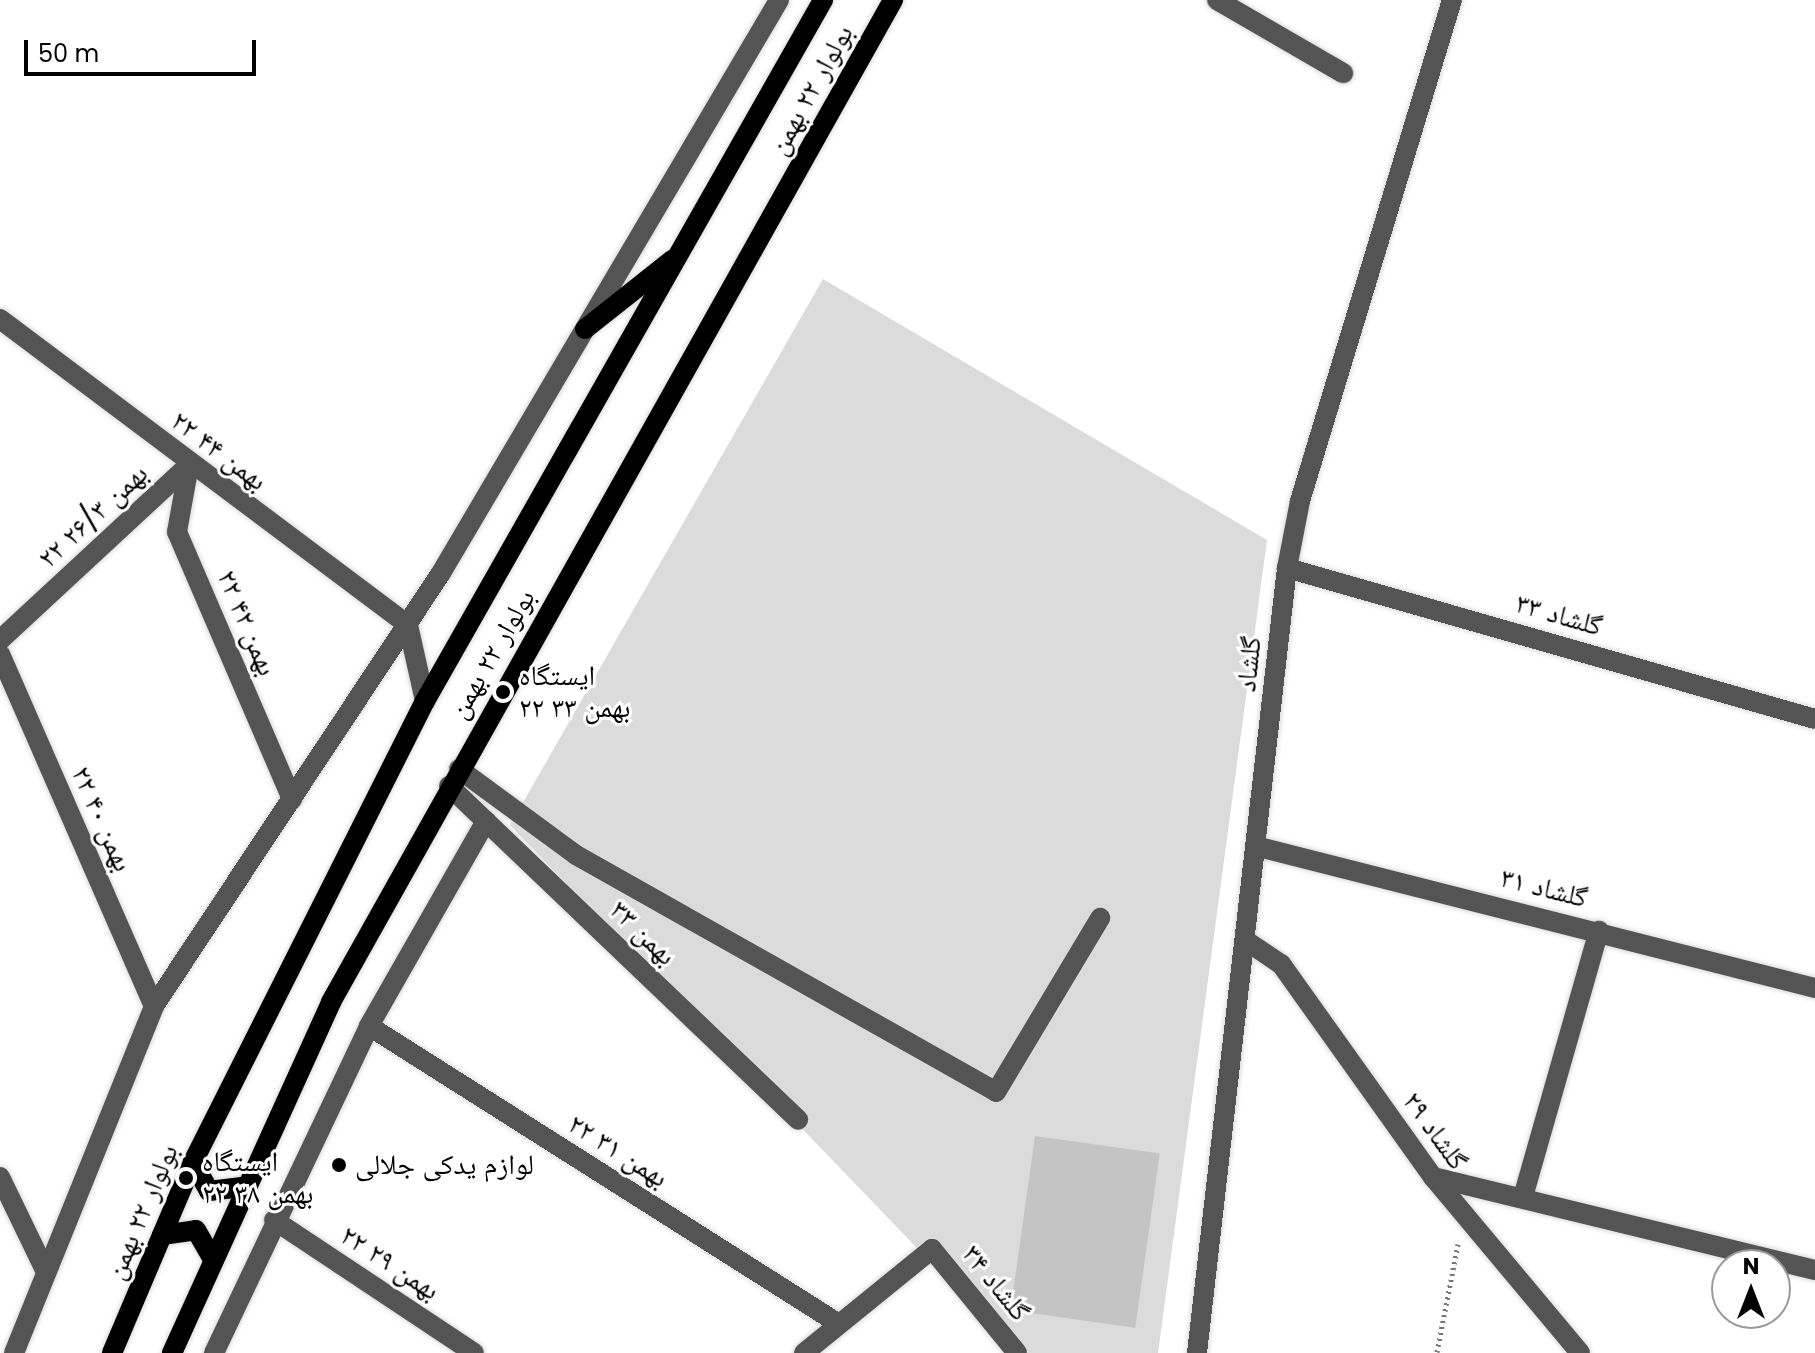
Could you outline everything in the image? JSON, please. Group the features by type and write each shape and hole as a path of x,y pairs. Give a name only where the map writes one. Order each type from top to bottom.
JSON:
{"main road":[{"name":"بولوار ۲۲ بهمن","path":"112,1353 193,1162 425,701 823,0"},
{"name":"بولوار ۲۲ بهمن","path":"172,1353 242,1187 331,1002 893,0"},
{"path":"585,329 681,253"},
{"path":"193,1162 209,1191 242,1187"},
{"path":"162,1235 196,1230 212,1258"}],"street":[{"path":"14,1353 154,1006 408,625 779,0"},
{"path":"1217,0 1343,73"},
{"name":"گلشاد","path":"1197,1353 1259,847 1287,568 1300,501 1452,0"},
{"name":"۲۲ بهمن ۴۴","path":"0,319 189,465 408,625"},
{"name":"۲۲ بهمن ۲۶/۳","path":"0,640 189,465"},
{"name":"۲۲ بهمن ۴۲","path":"189,465 177,532 292,799"},
{"name":"گلشاد ۳۳","path":"1287,568 1815,719"},
{"path":"408,625 425,701"},
{"name":"۲۲ بهمن ۴۰","path":"0,654 154,1006"},
{"path":"454,778 576,855 996,1092 1100,918"},
{"name":"بهمن ۳۳","path":"454,778 486,821 798,1120"},
{"path":"214,1353 274,1220 369,1026 486,821"},
{"name":"گلشاد ۳۱","path":"1259,847 1815,988"},
{"path":"1523,1197 1599,931"},
{"name":"گلشاد ۲۹","path":"1248,942 1281,964 1433,1177 1580,1353"},
{"name":"۲۲ بهمن ۳۱","path":"369,1026 836,1322"},
{"path":"0,1177 46,1272"},
{"path":"1433,1177 1815,1270"},
{"name":"۲۲ بهمن ۲۹","path":"274,1220 474,1353"},
{"name":"گلشاد ۳۴","path":"836,1322 932,1249 1017,1353"},
{"path":"804,1353 836,1322"}],"path":[{"path":"1437,1352 1463,1216"}],"shaded area":[{"path":"823,279 1267,540 1158,1353 1018,1353 510,825"}],"building":[{"path":"1035,1136 1160,1154 1135,1328 1011,1310"}],"place":[{"name":"ایستگاه ۲۲ بهمن ۳۳","path":"503,692"},
{"name":"لوازم یدکی جلالی","path":"339,1165"},
{"name":"ایستگاه ۲۲ بهمن ۳۸","path":"186,1178"}]}
